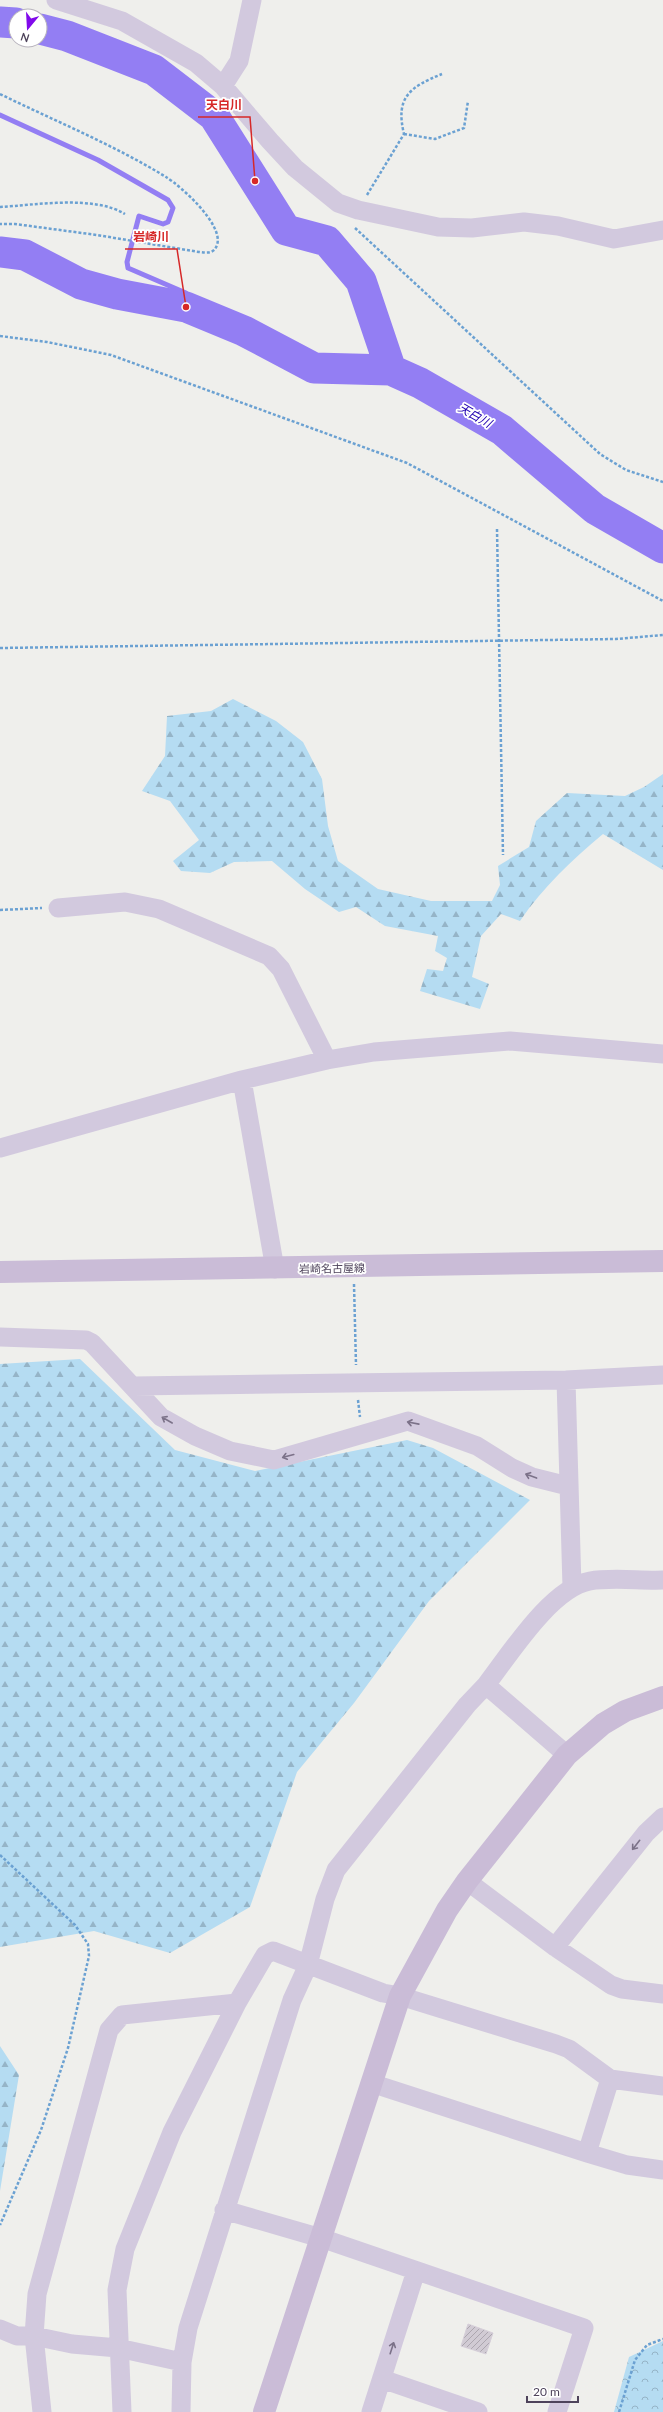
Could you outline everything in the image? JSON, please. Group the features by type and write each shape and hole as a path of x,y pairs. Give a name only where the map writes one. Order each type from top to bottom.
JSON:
{"street":[{"path":"56,0 122,21 196,63 224,86 270,141 314,185 338,203 358,210 438,228 472,228 524,222 558,226 614,239 663,230"},
{"path":"224,86 239,61 252,0"},
{"path":"58,908 125,902 159,909 269,956 281,969 327,1060"},
{"path":"0,1148 242,1080 327,1060 374,1052 510,1041 663,1054"},
{"path":"242,1080 275,1269"},
{"name":"岩崎名古屋線","path":"0,1272 354,1268 663,1261"},
{"path":"0,1337 86,1340 92,1343 134,1386 161,1417 195,1436 230,1451 255,1458 274,1460 362,1436 408,1421 477,1446 512,1468 532,1477 568,1486"},
{"path":"134,1386 566,1380 663,1375"},
{"path":"566,1380 572,1587"},
{"path":"181,2412 182,2362 188,2328 224,2210 292,2000 308,1965 325,1899 336,1870 467,1705 486,1685 550,1604 572,1587 590,1581 663,1580"},
{"path":"486,1685 567,1755"},
{"path":"264,2412 400,1996 432,1936 467,1881 567,1755 603,1724 625,1711 663,1697"},
{"path":"555,1947 646,1833 663,1817"},
{"path":"467,1881 555,1947 611,1985 622,1989 663,1994"},
{"path":"122,2412 118,2348 117,2290 125,2249 172,2132 237,2003 265,1955 273,1951 383,1993 400,1996 556,2044 569,2049 610,2079 663,2086"},
{"path":"42,2412 34,2336 37,2294 108,2030 122,2015 237,2003"},
{"path":"587,2153 610,2079"},
{"path":"371,2083 627,2165 663,2170"},
{"path":"224,2210 321,2238 584,2328 557,2412"},
{"path":"371,2412 416,2271"},
{"path":"0,2329 17,2336 34,2336 72,2344 118,2348 182,2362"},
{"path":"382,2379 478,2412"}],"path":[{"path":"442,74 419,84 405,97 400,117 404,134 358,210 350,220 357,232 600,454 626,470 663,482"},
{"path":"0,94 168,178 207,214 216,231 218,242 215,249 210,253 97,235 15,224 0,224"},
{"path":"404,134 435,139 464,128 468,101"},
{"path":"0,207 83,203 103,205 125,214"},
{"path":"0,336 47,342 111,355 407,463 663,601"},
{"path":"497,529 503,854"},
{"path":"0,648 500,639 616,639 663,635"},
{"path":"0,910 58,908"},
{"path":"354,1268 356,1382 362,1436"},
{"path":"0,1855 75,1925 88,1944 90,1956 68,2048 42,2130 0,2225"},
{"path":"619,2412 635,2360 647,2344 663,2339"}],"green space":[{"path":"233,699 276,721 303,742 322,779 328,826 338,861 378,889 431,901 492,901 500,885 498,866 529,847 536,821 567,793 625,796 644,787 663,774 663,870 603,834 558,874 520,921 501,914 481,936 472,977 489,984 480,1009 420,991 427,969 443,971 447,958 435,951 438,936 385,926 356,907 339,912 305,889 272,861 234,862 210,873 181,871 173,861 199,840 170,801 142,791 165,756 167,716 211,711"},
{"path":"80,1359 175,1450 255,1471 407,1440 433,1448 530,1500 429,1601 354,1703 297,1772 250,1907 170,1953 94,1931 0,1947 0,1364"},
{"path":"0,2046 19,2075 0,2191"},
{"path":"663,2341 663,2412 614,2412 629,2357"}],"building":[{"path":"468,2324 493,2333 486,2354 461,2346"}],"waterway":[{"name":"天白川","path":"0,22 8,22"},
{"name":"天白川","path":"48,31 67,36 154,70 214,116 286,230 327,241 361,281 391,370"},
{"path":"0,115 98,160 168,200 173,208 168,222 163,224 139,216 127,262 128,268 186,293 186,307"},
{"path":"0,252 25,255 81,284 117,294 186,307 244,331 314,368 391,370 420,383 502,430 595,509 663,548"}],"place":[{"name":"天白川","path":"255,181"},
{"name":"岩崎川","path":"186,307"}]}
